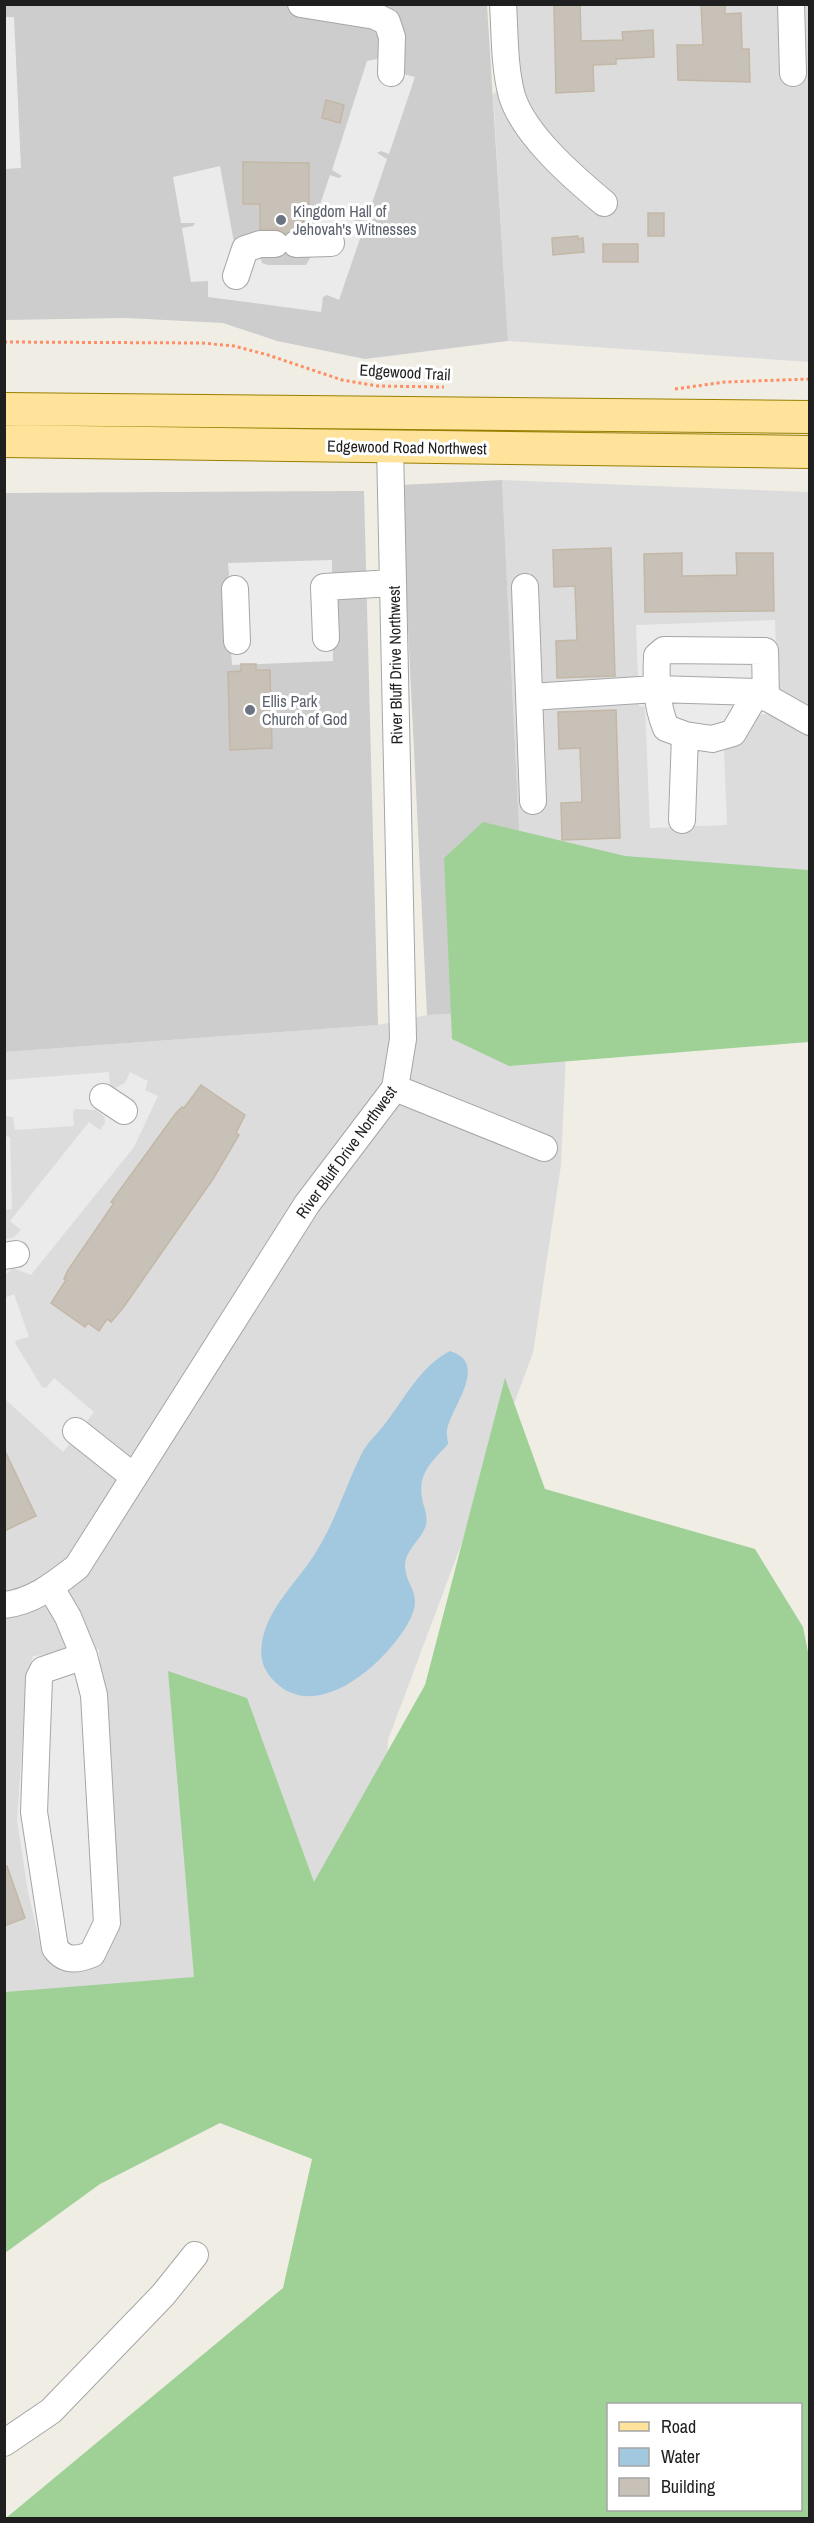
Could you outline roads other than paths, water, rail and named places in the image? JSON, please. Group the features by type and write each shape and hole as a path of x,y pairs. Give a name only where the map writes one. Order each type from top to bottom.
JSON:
{"main road":[{"name":"Edgewood Road Northwest","path":"4,409 810,417"},
{"name":"Edgewood Road Northwest","path":"4,441 810,452"}],"street":[{"path":"301,4 375,16 387,22 393,44 391,73"},
{"path":"503,4 513,98 523,117 561,166 604,203"},
{"path":"791,4 793,73"},
{"path":"236,276 245,249 260,244 331,243"},
{"name":"River Bluff Drive Northwest","path":"4,1605 16,1604 51,1588 77,1567 306,1204 396,1088 403,1039 390,447"},
{"path":"326,638 324,587 393,583"},
{"path":"525,587 533,801"},
{"path":"236,589 237,641"},
{"path":"664,650 765,651 762,695 733,733 712,739 685,735 666,728 656,689 657,656 664,650"},
{"path":"530,697 656,689 762,695 810,722"},
{"path":"682,820 685,735"},
{"path":"396,1088 544,1148"},
{"path":"103,1096 124,1111"},
{"path":"76,1431 134,1477"},
{"path":"51,1588 68,1617 84,1656 94,1695 107,1923 92,1954 70,1959 61,1956 55,1948 34,1812 39,1678 43,1670 84,1656"},
{"path":"4,2443 51,2411 163,2295 195,2255"}],"water":[{"path":"450,1351 462,1357 467,1365 468,1375 447,1430 448,1444 423,1477 421,1493 426,1525 408,1554 405,1565 415,1598 415,1605 407,1625 383,1656 349,1684 330,1692 311,1696 292,1693 270,1677 262,1661 263,1637 272,1614 323,1540 364,1449 421,1374 439,1357"}],"place":[{"name":"Kingdom Hall of Jehovah's Witnesses","path":"281,220"},
{"name":"Ellis Park Church of God","path":"250,710"}]}
